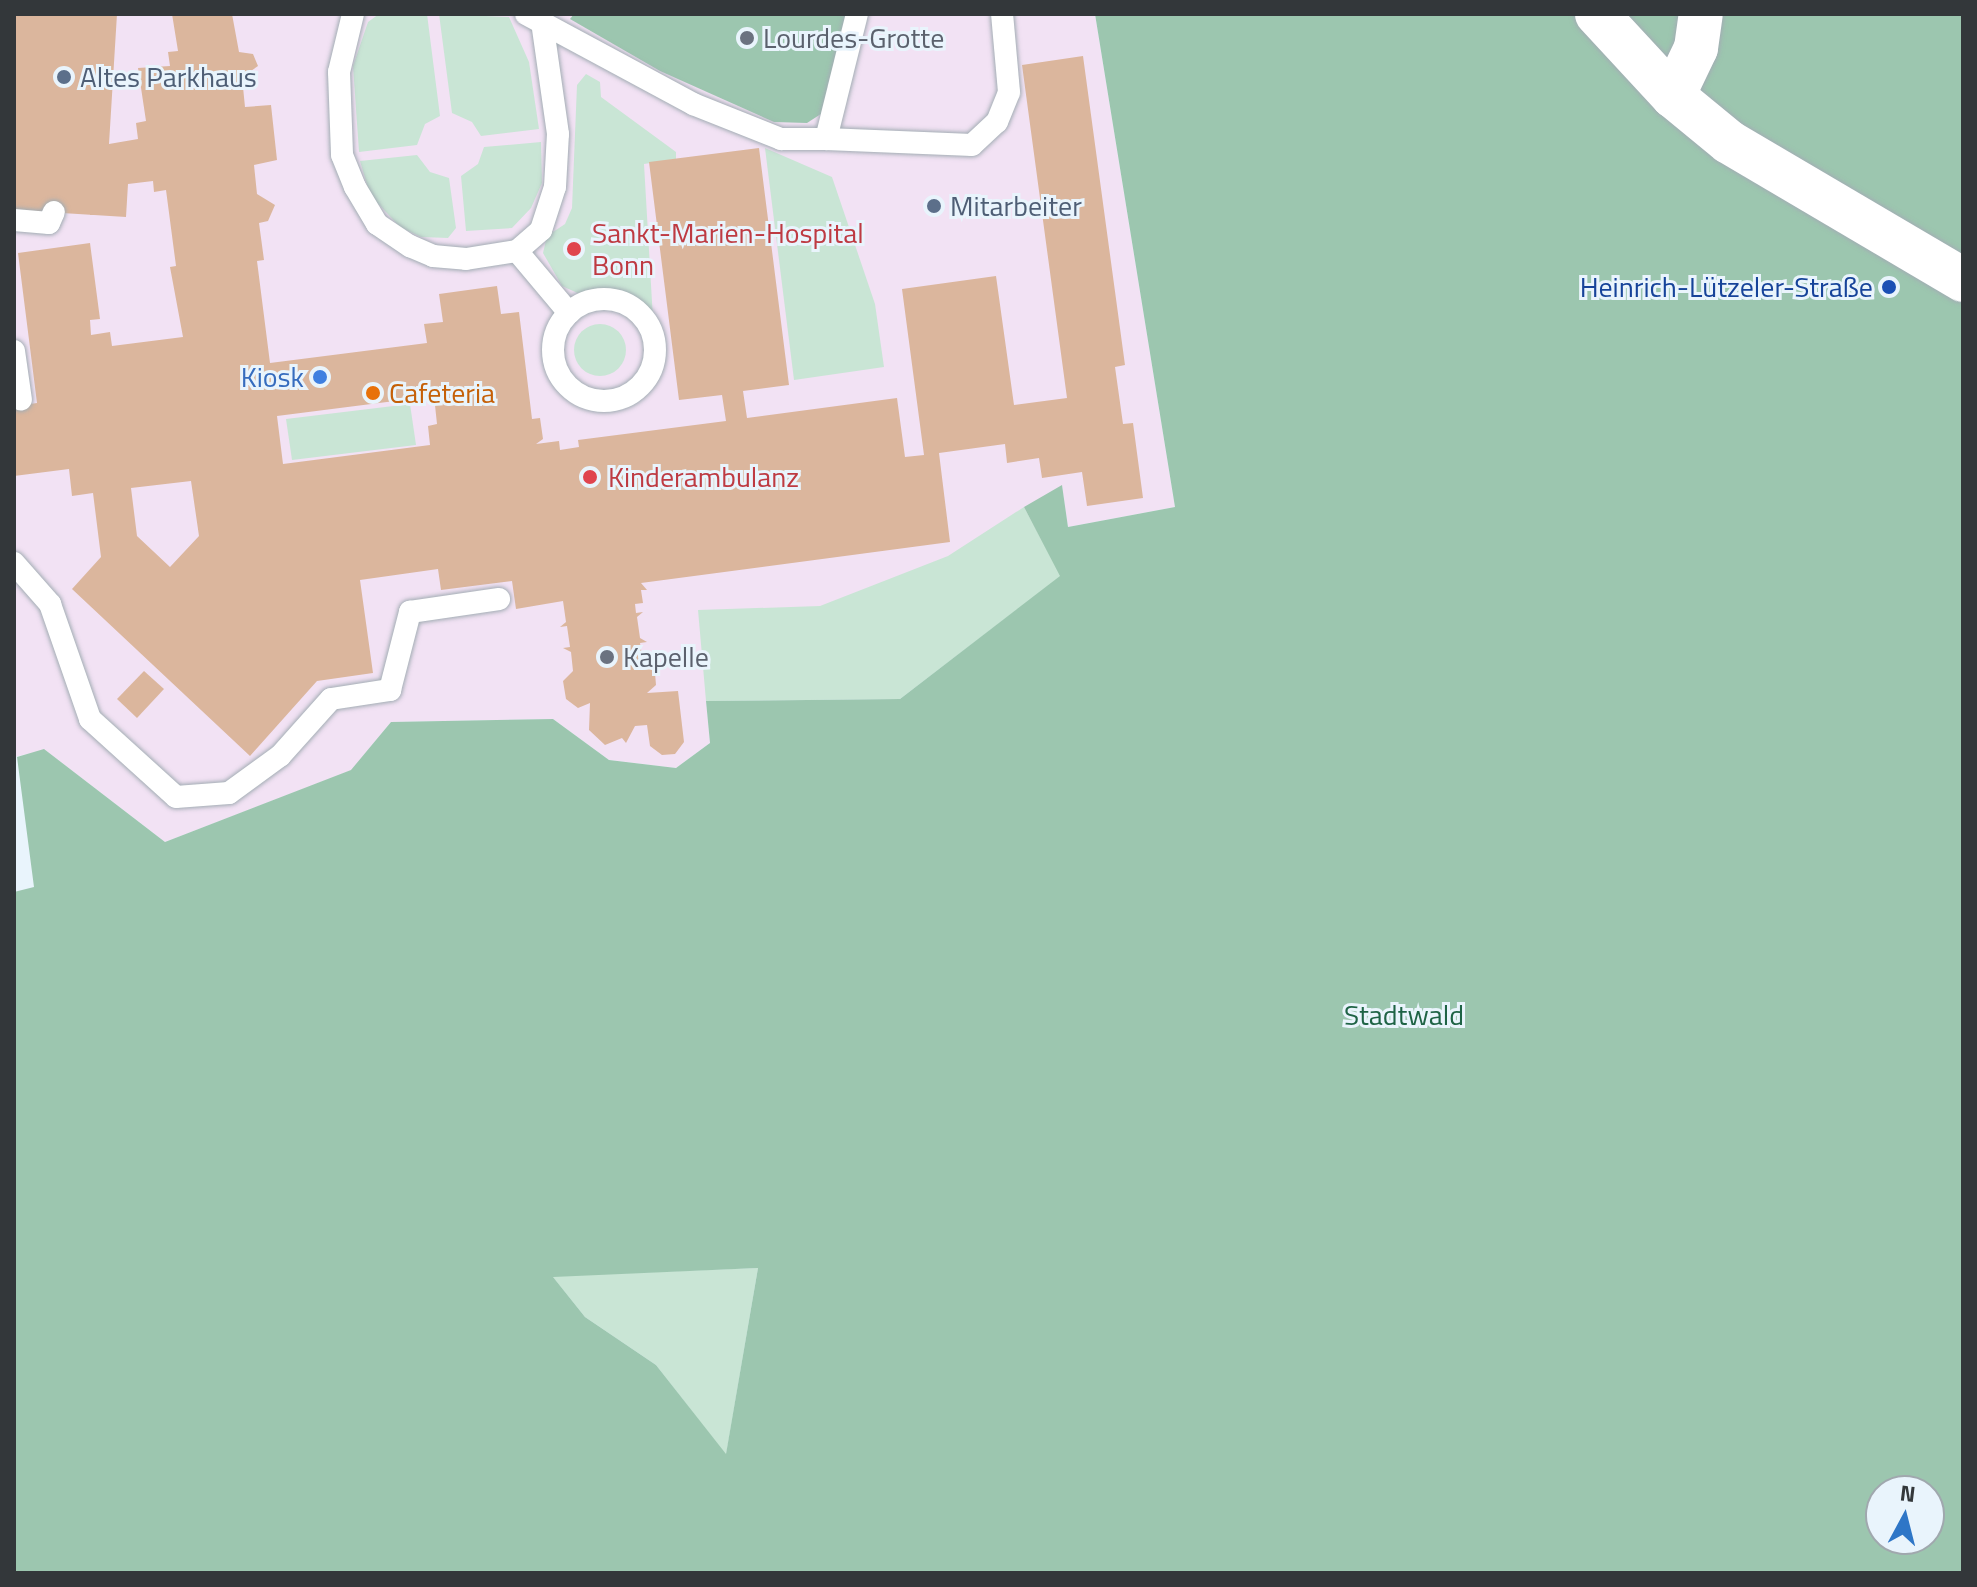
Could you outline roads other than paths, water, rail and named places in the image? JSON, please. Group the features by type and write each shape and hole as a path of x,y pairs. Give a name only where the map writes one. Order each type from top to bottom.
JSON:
{"street":[{"path":"1597,14 1673,96 1767,166 1963,280"},
{"path":"1673,96 1696,48 1701,14"}],"lane":[{"path":"353,14 339,72 342,155 377,224 433,256 517,251 541,230 555,187 558,134 539,17"},
{"path":"826,139 857,14"},
{"path":"539,17 693,104 781,139 972,145 997,122 1009,92 1002,14"},
{"path":"14,220 49,223 54,212"},
{"path":"517,251 569,313"},
{"path":"599,299 615,300 643,317 655,348 646,379 634,391 603,401 572,390 561,377 554,344 569,313 599,299"},
{"path":"14,351 21,400"},
{"path":"14,563 50,604 90,719 176,797 229,793 280,756 331,699 390,690 410,612 499,599"}],"place":[{"name":"Lourdes-Grotte","path":"747,38"},
{"name":"Altes Parkhaus","path":"64,77"},
{"name":"Mitarbeiter","path":"934,206"},
{"name":"Sankt-Marien-Hospital Bonn","path":"574,249"},
{"name":"Heinrich-Lützeler-Straße","path":"1889,287"},
{"name":"Kiosk","path":"320,377"},
{"name":"Cafeteria","path":"373,393"},
{"name":"Kinderambulanz","path":"590,477"},
{"name":"Kapelle","path":"607,657"}],"park label":[{"name":"Stadtwald","path":"1404,1015"}]}
